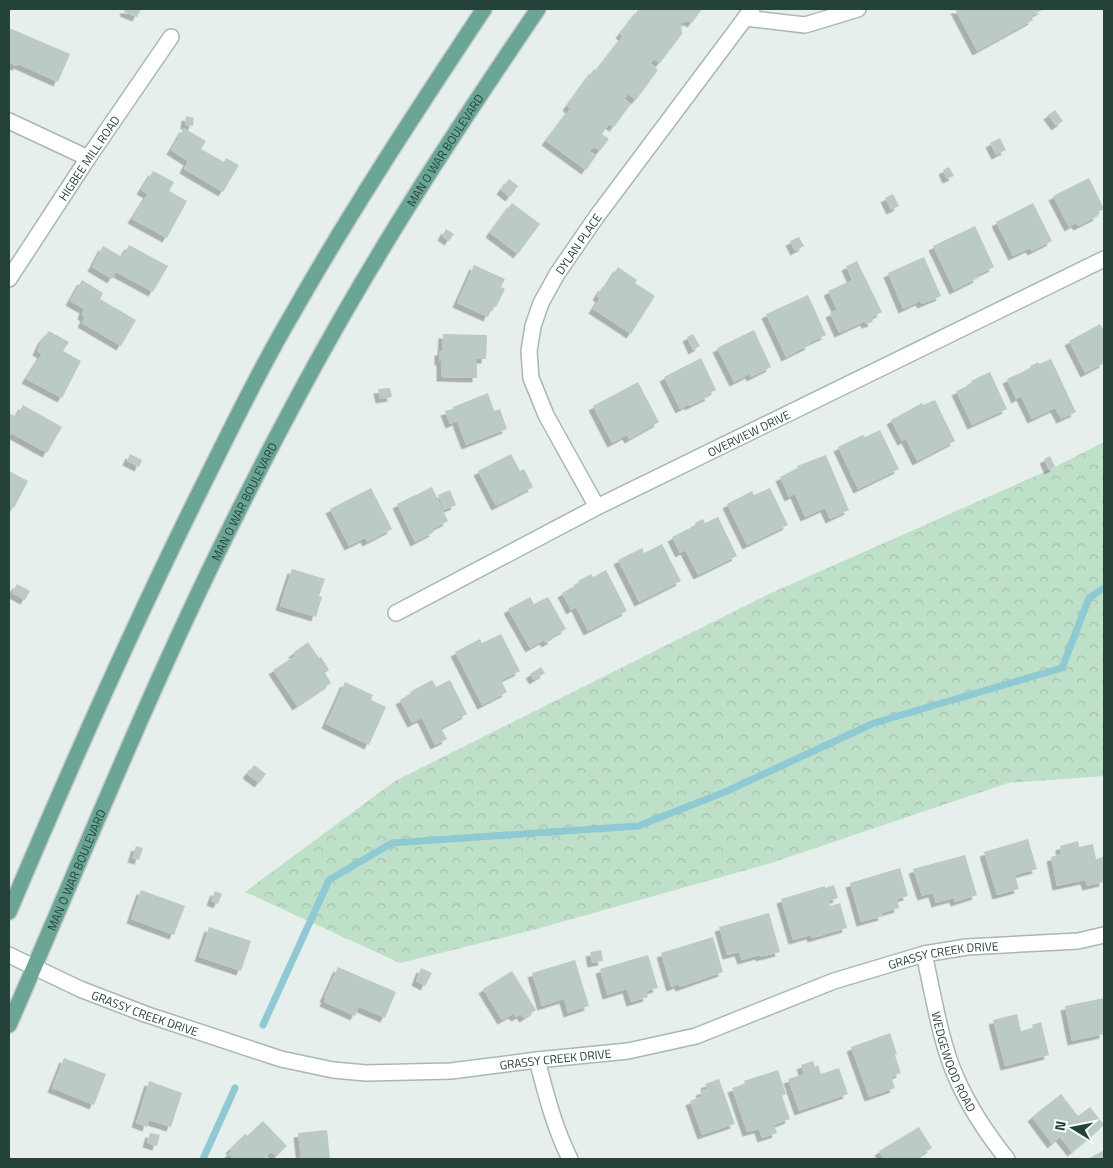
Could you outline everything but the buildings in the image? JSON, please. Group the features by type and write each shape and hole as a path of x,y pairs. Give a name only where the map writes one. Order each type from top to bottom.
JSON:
{"main road":[{"path":"9,912 122,653 248,394 289,318 357,205 402,132 484,9"},
{"name":"MAN O WAR BOULEVARD","path":"9,1025 172,650 224,539 291,410 378,254 469,111 538,9"}],"street":[{"path":"749,13 805,25 858,9"},
{"name":"DYLAN PLACE","path":"597,507 546,415 531,378 529,351 533,326 541,303 597,216 749,13"},
{"name":"HIGBEE MILL ROAD","path":"9,279 88,158 171,38"},
{"path":"9,121 88,158"},
{"name":"OVERVIEW DRIVE","path":"396,613 597,507 1104,259"},
{"name":"GRASSY CREEK DRIVE","path":"9,955 80,989 145,1014 281,1059 333,1070 366,1073 451,1071 628,1051 696,1036 834,981 924,954 967,947 1078,941 1104,935"},
{"name":"WEDGEWOOD ROAD","path":"924,954 944,1044 955,1076 991,1139 1007,1159"},
{"path":"538,1060 550,1111 570,1159"}],"green space":[{"path":"1104,442 1104,776 1008,783 771,863 533,930 400,963 245,892 395,781 769,594 1049,470"}],"waterway":[{"path":"263,1025 329,880 392,843 638,826 725,792 874,723 1062,668 1089,598 1104,588"},
{"path":"203,1159 235,1088"}]}
